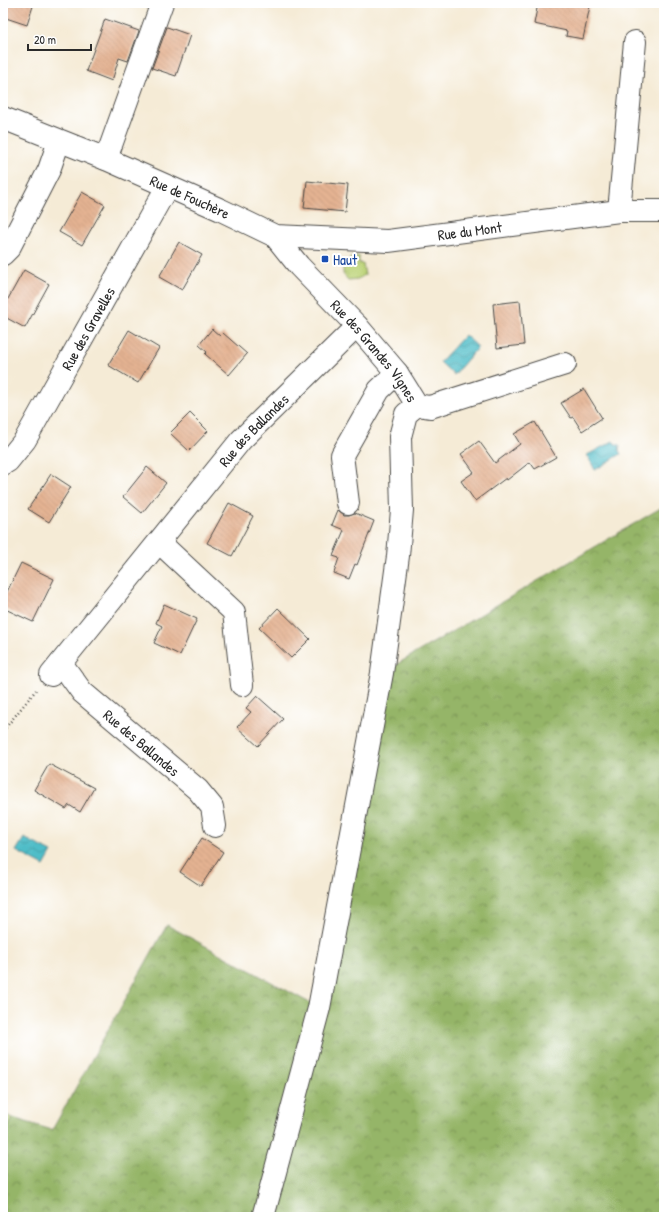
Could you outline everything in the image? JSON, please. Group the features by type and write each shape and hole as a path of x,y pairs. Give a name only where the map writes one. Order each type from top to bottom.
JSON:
{"street":[{"path":"106,159 162,3"},
{"path":"619,211 634,42"},
{"name":"Rue de Fouchère","path":"3,118 106,159 275,236"},
{"path":"3,254 8,248 49,170 59,141"},
{"name":"Rue des Gravelles","path":"3,464 8,461 25,440 166,187"},
{"name":"Rue du Mont","path":"275,236 388,241 619,211 664,211"},
{"name":"Rue des Grandes Vignes","path":"275,236 299,266 357,326 398,373 417,405 430,407 565,364"},
{"name":"Rue des Ballandes","path":"215,826 212,807 198,790 56,669 241,440 357,326"},
{"path":"348,503 342,455 379,390 398,373"},
{"path":"263,1217 320,1000 382,673 396,572 402,510 400,437 406,414 417,405"},
{"path":"159,542 234,612 242,685"}],"path":[{"path":"3,731 46,677 56,669"}],"green space":[{"path":"359,256 359,263 363,264 365,275 358,279 348,280 343,274 343,266 350,266 350,257"},
{"path":"664,506 664,1217 3,1217 3,1140 13,1118 52,1130 167,925 319,1008 382,673"},
{"path":"3,1114 13,1118 3,1140"}],"water":[{"path":"465,335 478,347 454,375 440,362"},
{"path":"613,441 620,445 619,451 621,454 595,470 587,455"},
{"path":"24,838 52,852 44,866 16,851"}],"building":[{"path":"3,3 34,3 27,25 3,17"},
{"path":"538,3 573,3 590,6 583,39 566,36 567,31 534,24"},
{"path":"105,19 139,31 128,61 119,58 112,81 86,71"},
{"path":"167,27 190,35 176,76 152,68"},
{"path":"307,181 348,185 345,212 304,208"},
{"path":"82,192 105,205 82,245 59,232"},
{"path":"179,242 202,255 182,290 159,277"},
{"path":"24,270 49,284 25,328 3,316 3,308"},
{"path":"520,301 524,345 497,348 493,304"},
{"path":"212,329 220,336 223,333 247,354 229,375 205,354 207,352 199,345"},
{"path":"129,330 159,348 138,383 108,365"},
{"path":"584,389 602,418 582,431 561,403"},
{"path":"190,413 208,431 189,451 170,433"},
{"path":"535,422 556,457 535,469 530,462 507,480 506,478 475,501 461,481 474,472 461,454 479,441 495,463 520,444 514,434"},
{"path":"147,467 166,483 142,513 123,497"},
{"path":"51,474 71,487 49,522 28,509"},
{"path":"229,503 253,516 232,556 207,543"},
{"path":"338,510 344,515 355,513 374,521 357,565 355,564 349,579 334,573 339,558 333,556 344,530 332,525"},
{"path":"21,563 54,579 33,622 3,608 3,600"},
{"path":"164,604 197,619 180,655 154,643 162,626 156,623"},
{"path":"278,608 310,639 291,658 259,628"},
{"path":"257,696 283,719 258,746 237,727 251,712 246,708"},
{"path":"49,764 94,788 80,812 69,805 66,809 34,790"},
{"path":"202,838 223,852 201,886 180,872"}],"place":[{"name":"Haut","path":"325,259"}]}
